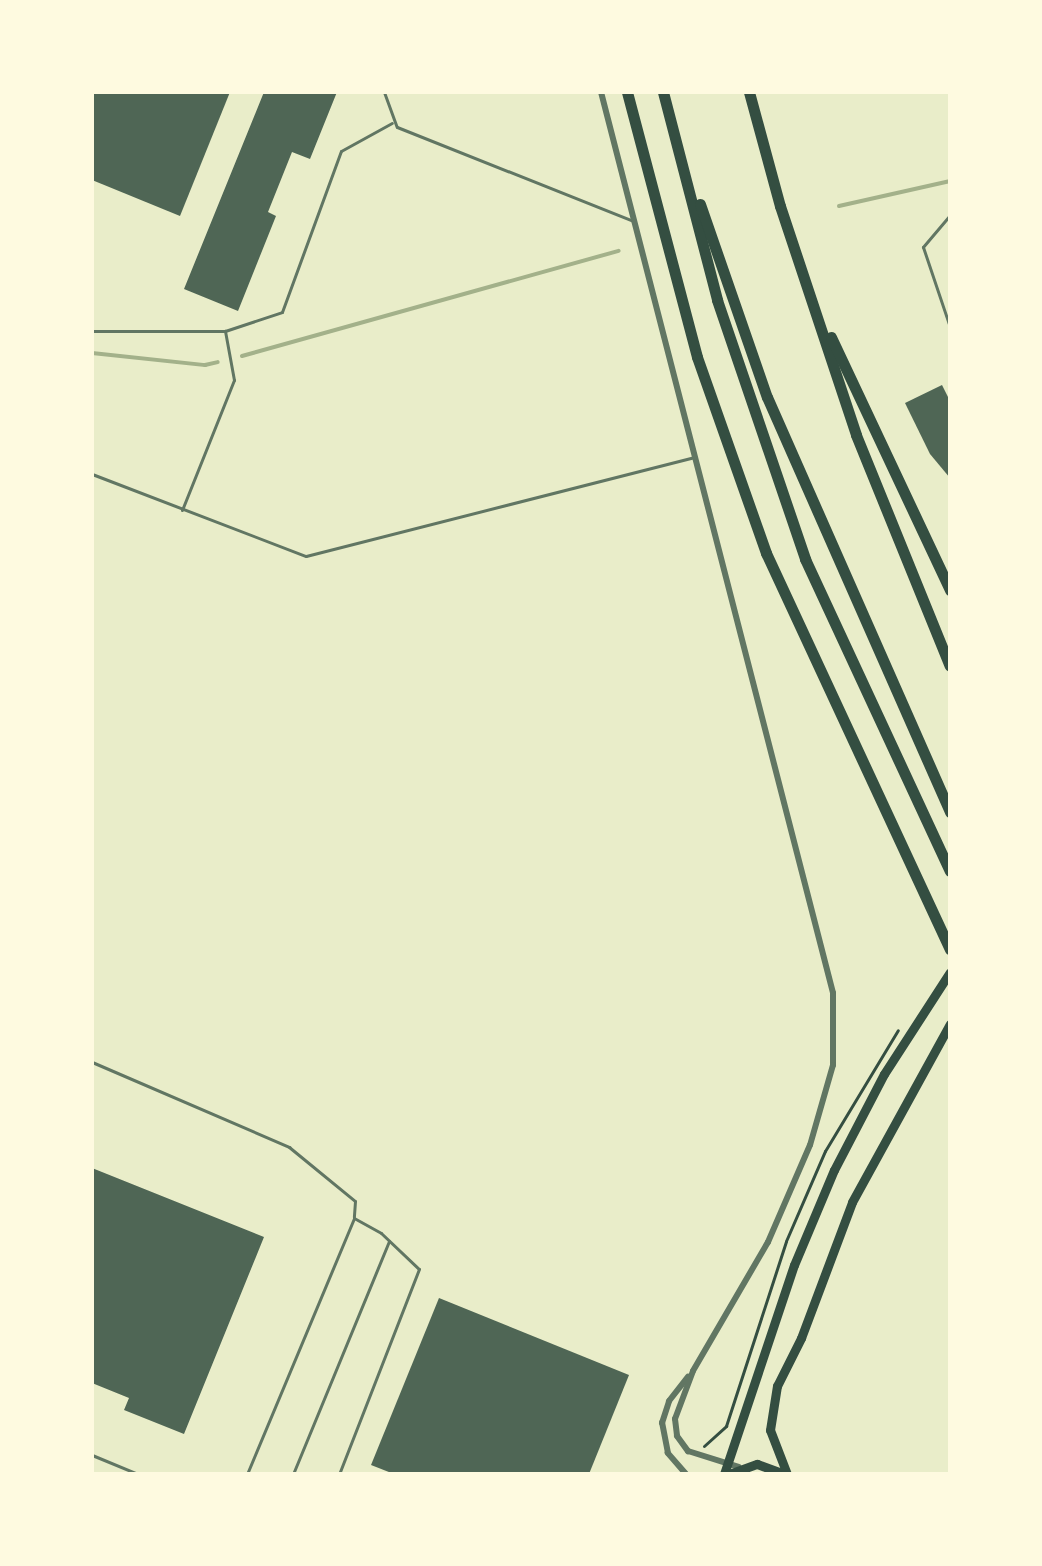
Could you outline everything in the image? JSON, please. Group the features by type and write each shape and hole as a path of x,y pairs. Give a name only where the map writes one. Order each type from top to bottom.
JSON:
{"highway":[{"path":"627,92 697,357 766,553 950,949"},
{"path":"665,92 716,258 767,397 950,811"},
{"path":"665,92 717,300 805,559 950,871"},
{"path":"749,92 780,206 856,435 950,666"},
{"path":"780,206 835,347 950,590"}],"main road":[{"path":"727,1471 819,1203 912,1029 950,972"},
{"path":"786,1474 770,1430 777,1386 801,1338 852,1202 950,1024"},
{"path":"727,1471 765,1465 786,1474"}],"street":[{"path":"601,92 827,957 835,1027 825,1099 793,1189 743,1292 693,1371 669,1401 662,1423 668,1453 686,1474"},
{"path":"693,1371 676,1414 677,1436 691,1453 727,1471"}],"lane":[{"path":"384,92 392,123"},
{"path":"392,123 634,221"},
{"path":"92,331 225,331 282,312 341,151 392,123"},
{"path":"950,215 923,247 950,327"},
{"path":"182,510 234,380 225,331"},
{"path":"92,474 306,556 694,457"},
{"path":"92,1062 289,1147 355,1201 354,1218 247,1474"},
{"path":"339,1474 419,1269 389,1241 354,1218"},
{"path":"293,1474 389,1241"},
{"path":"92,1455 138,1474"}],"building":[{"path":"92,92 230,92 180,216 92,180"},
{"path":"264,92 337,92 310,159 292,152 268,212 276,216 238,311 184,289"},
{"path":"942,385 950,401 950,478 930,454 905,403"},
{"path":"92,1168 264,1237 184,1434 124,1410 129,1398 92,1383"},
{"path":"439,1298 629,1375 589,1474 394,1474 371,1465"}],"waterway":[{"path":"839,206 950,181"},
{"path":"242,356 619,251"},
{"path":"92,353 205,365 218,362"}]}
